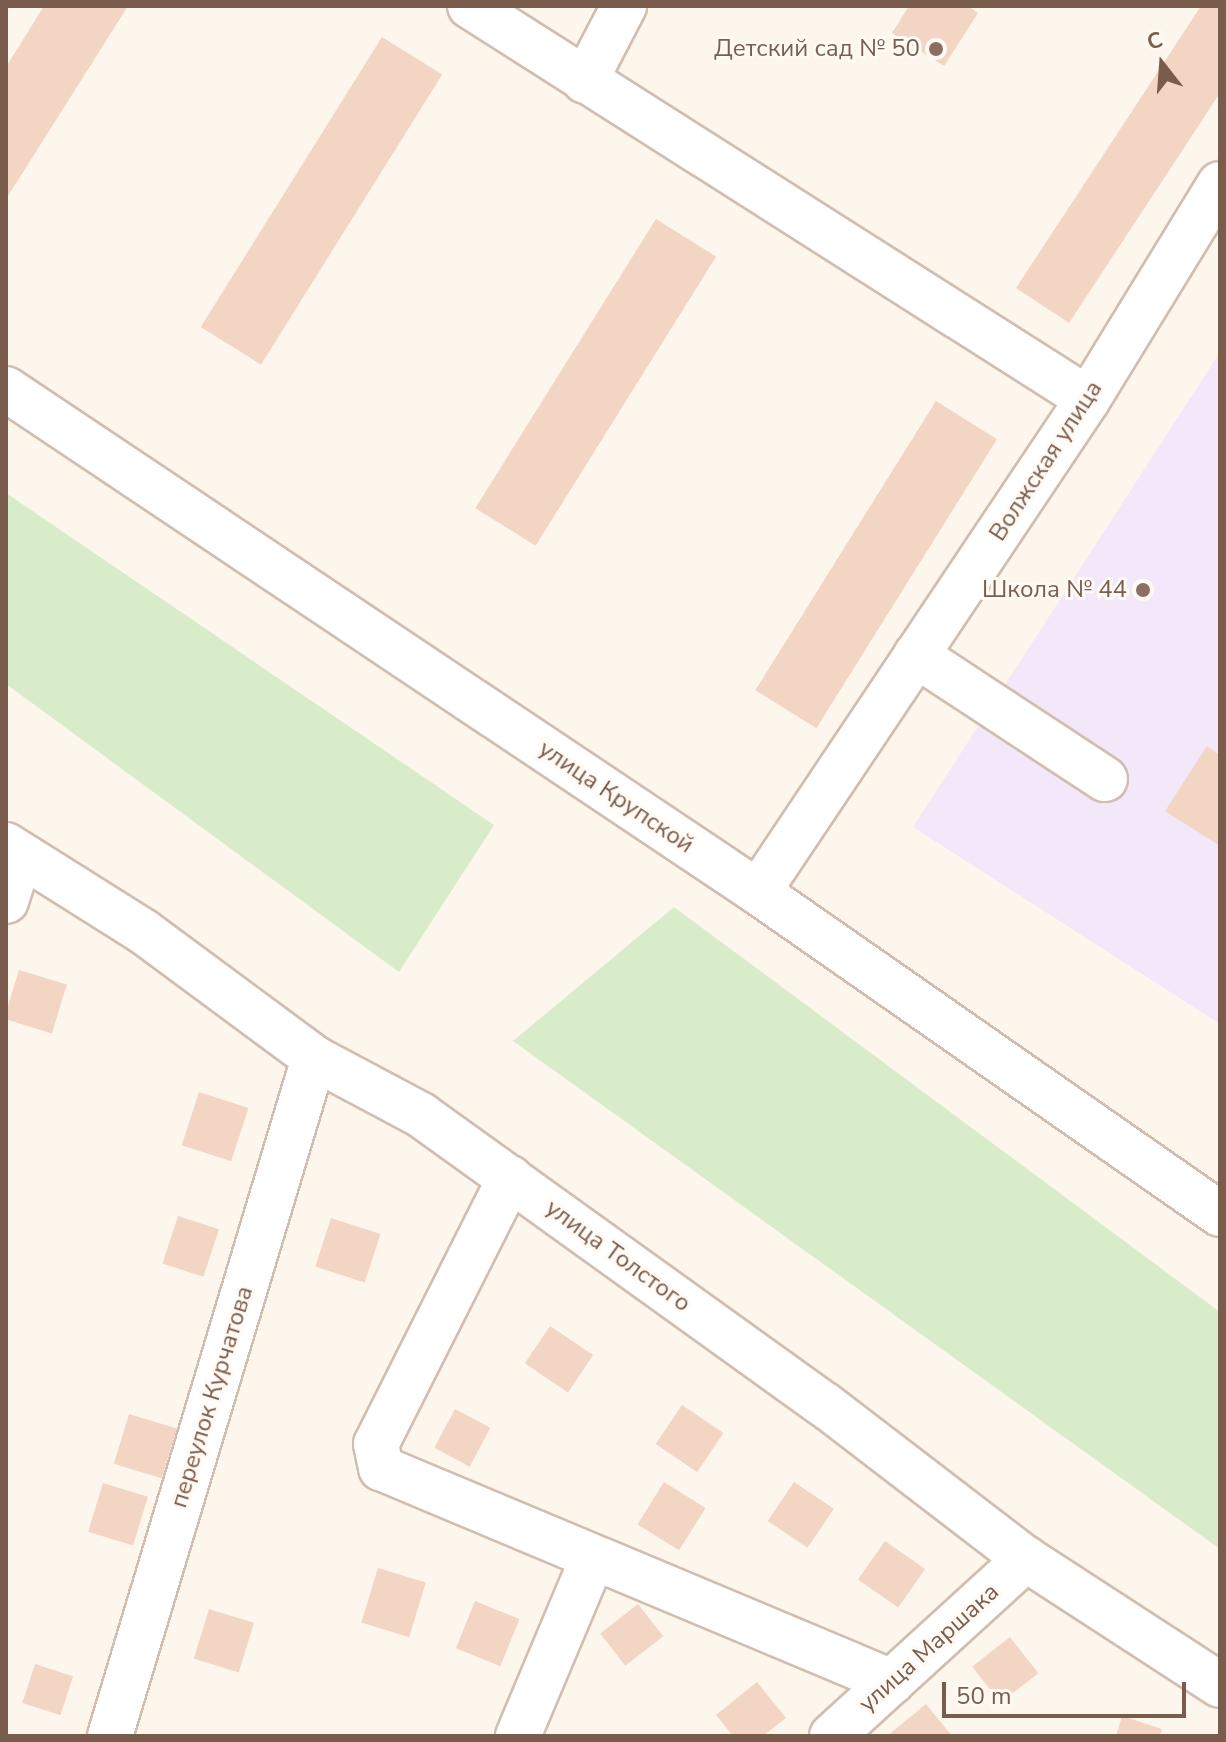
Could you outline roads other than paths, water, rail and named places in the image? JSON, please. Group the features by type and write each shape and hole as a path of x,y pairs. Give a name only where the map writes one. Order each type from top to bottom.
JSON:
{"street":[{"path":"470,6 1088,399"},
{"path":"585,81 624,6"},
{"name":"Волжская улица","path":"758,892 1088,399 1220,184"},
{"name":"улица Крупской","path":"6,389 758,892 1220,1214"},
{"path":"916,655 1105,779"},
{"path":"6,901 13,851"},
{"name":"улица Толстого","path":"13,851 144,932 314,1058 421,1115 825,1405 1026,1559 1220,1685"},
{"name":"переулок Курчатова","path":"110,1736 314,1058"},
{"path":"510,1178 376,1444 381,1468 592,1560 892,1682"},
{"name":"улица Маршака","path":"832,1736 1026,1559"},
{"path":"518,1736 592,1560"}],"place":[{"name":"Детский сад № 50","path":"936,49"},
{"name":"Школа № 44","path":"1143,590"}]}
